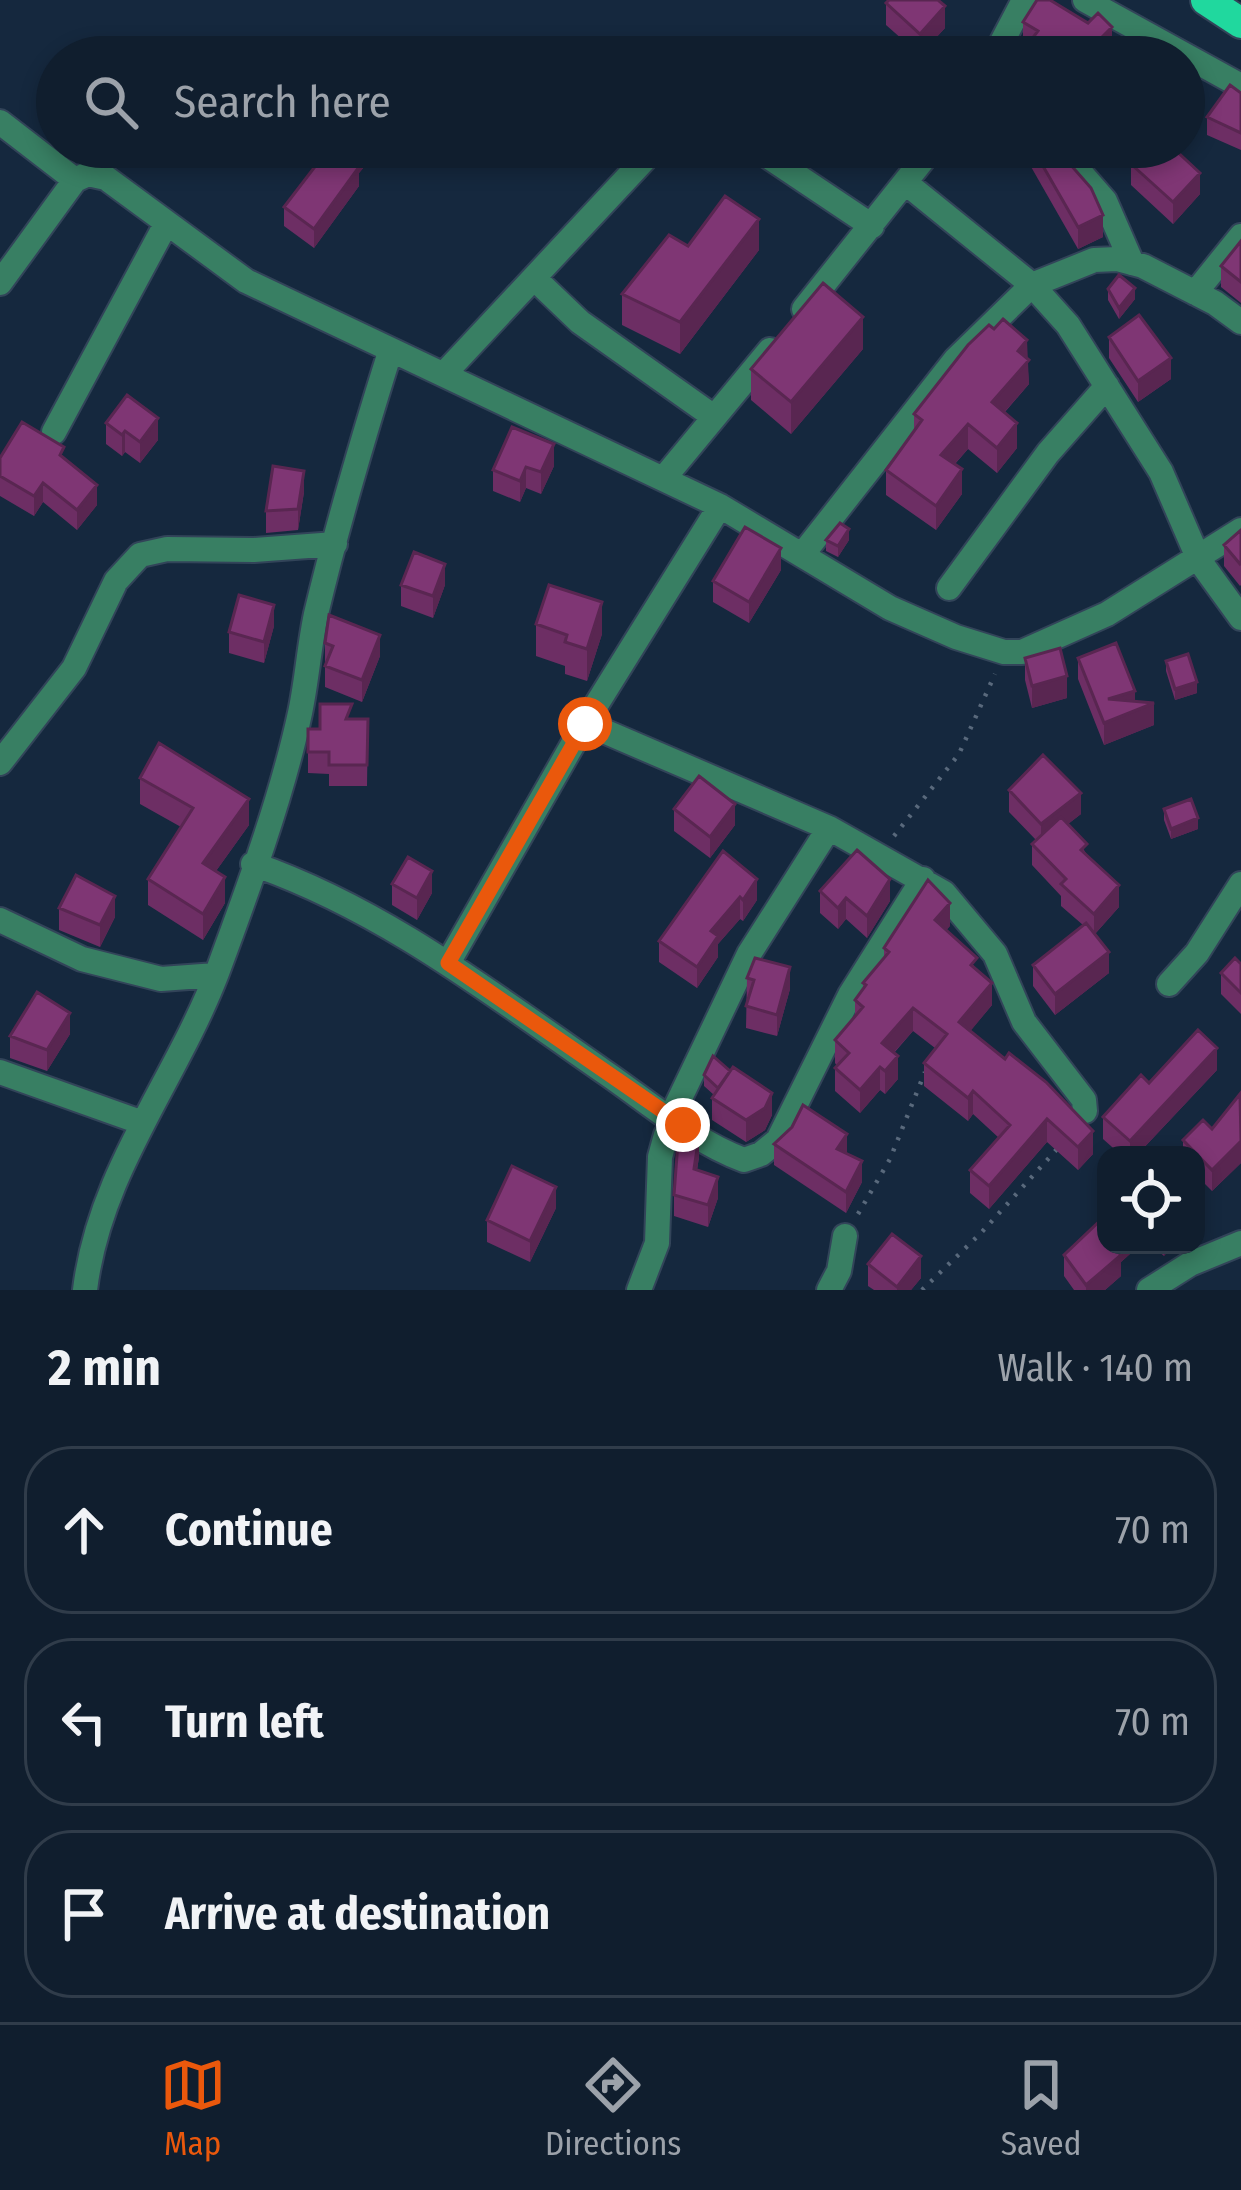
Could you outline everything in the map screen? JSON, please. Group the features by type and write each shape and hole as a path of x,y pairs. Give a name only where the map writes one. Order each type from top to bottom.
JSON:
{"main road":[{"path":"1206,0 1241,23"}],"street":[{"path":"1005,36 1024,0"},
{"path":"1085,0 1150,36"},
{"path":"1205,66 1241,86"},
{"path":"0,122 36,150"},
{"path":"58,168 75,181"},
{"path":"444,374 636,168"},
{"path":"785,168 872,226"},
{"path":"664,478 918,168"},
{"path":"1076,168 1105,201 1132,263"},
{"path":"0,283 75,181 88,174 106,178 246,281 720,506 890,608 1004,652 1022,652 1067,633 1199,560 1241,530"},
{"path":"907,184 1032,285 1068,325 1161,472 1199,560 1241,618"},
{"path":"54,432 166,224"},
{"path":"1195,293 1241,236"},
{"path":"802,555 956,359 1032,285 1094,260 1117,259 1195,293 1241,322"},
{"path":"534,278 580,322 714,417"},
{"path":"85,1290 101,1211 216,975 253,864 300,713 316,614 390,352"},
{"path":"949,588 1048,453 1107,386"},
{"path":"448,963 585,724 720,506"},
{"path":"0,763 74,668 116,580 140,555 167,549 335,544"},
{"path":"585,724 829,828 944,893 995,954 1024,1022 1084,1100 1085,1111"},
{"path":"639,1290 657,1243 660,1157 666,1135 677,1121 749,954 829,828"},
{"path":"253,864 304,881 364,912 448,963 677,1121 744,1160 778,1140 850,995 923,879"},
{"path":"1169,984 1197,953 1241,884"},
{"path":"0,920 82,958 161,980 216,975"},
{"path":"0,1072 143,1123"},
{"path":"829,1290 839,1271 845,1236"},
{"path":"1149,1290 1190,1264 1241,1243"}],"path":[{"path":"880,854 959,754 1004,652"},
{"path":"845,1236 890,1159 934,1055"},
{"path":"922,1290 981,1233 1082,1122 1085,1111"}],"building":[{"path":"938,0 945,6 920,34 886,3"},
{"path":"1037,0 1050,0 1088,23 1098,13 1112,27 1103,36 1034,36 1038,31 1023,22"},
{"path":"1230,85 1241,93 1241,133 1207,117"},
{"path":"314,168 358,168 314,229 284,207"},
{"path":"1044,168 1073,168 1091,188 1103,215 1078,227"},
{"path":"1135,168 1195,168 1200,173 1173,202"},
{"path":"725,196 759,219 680,322 622,294 669,235 688,246"},
{"path":"1241,241 1241,282 1221,266"},
{"path":"1119,275 1135,288 1119,308 1108,289"},
{"path":"823,283 863,317 791,402 751,369"},
{"path":"1139,315 1171,358 1138,381 1109,337"},
{"path":"1003,319 1027,340 1018,351 1029,360 992,402 1017,423 997,448 968,424 941,455 962,469 936,506 886,470 922,420 914,414 968,345"},
{"path":"127,395 158,418 140,442 106,423"},
{"path":"22,422 64,447 60,455 97,485 77,510 43,483 34,496 0,476 0,458"},
{"path":"512,427 554,444 541,472 526,467 520,481 493,470"},
{"path":"273,466 304,471 298,509 266,511"},
{"path":"840,523 849,529 838,546 826,540"},
{"path":"745,527 781,548 749,602 713,581"},
{"path":"1241,530 1241,563 1240,564 1224,545"},
{"path":"414,552 445,564 433,596 401,585"},
{"path":"549,585 602,602 587,649 565,642 567,635 536,624"},
{"path":"239,595 274,605 264,642 229,632"},
{"path":"329,615 380,635 362,680 325,666 333,646 325,643"},
{"path":"1116,643 1135,691 1108,699 1154,703 1104,723 1078,658"},
{"path":"1060,648 1067,676 1032,686 1025,658"},
{"path":"1188,654 1197,682 1175,689 1166,661"},
{"path":"320,704 352,704 346,719 368,719 367,765 329,765 329,752 308,752 308,729 320,729"},
{"path":"159,743 249,799 203,863 225,877 203,914 148,879 193,808 140,778"},
{"path":"1043,755 1081,793 1041,824 1009,790"},
{"path":"699,776 735,804 710,837 674,809"},
{"path":"1191,799 1198,818 1171,829 1164,809"},
{"path":"1061,817 1087,844 1081,850 1119,885 1094,914 1061,884 1066,879 1032,844"},
{"path":"857,850 890,879 867,916 846,898 838,908 820,891"},
{"path":"723,851 757,879 711,931 718,936 697,967 659,941"},
{"path":"408,857 432,871 417,898 392,884"},
{"path":"76,875 115,896 100,925 59,908"},
{"path":"928,880 950,903 935,920 977,958 971,965 992,983 959,1022 1005,1059 1009,1053 1046,1082 1093,1131 1078,1147 1047,1119 989,1186 970,1170 1010,1125 973,1091 968,1098 924,1063 947,1034 913,1008 882,1043 898,1056 885,1071 880,1067 860,1090 835,1068 849,1053 835,1040 863,1007 855,1000 863,983 889,952 884,948"},
{"path":"1086,923 1109,952 1055,994 1033,965"},
{"path":"755,958 790,967 777,1015 746,1006 754,980 747,978"},
{"path":"1235,958 1241,964 1241,993 1221,973"},
{"path":"37,992 70,1013 47,1050 10,1036"},
{"path":"1198,1030 1217,1048 1130,1141 1103,1117 1141,1075 1149,1083"},
{"path":"713,1056 730,1071 718,1088 704,1075"},
{"path":"733,1067 772,1093 765,1108 746,1120 712,1098"},
{"path":"1240,1094 1241,1141 1212,1170 1205,1163 1205,1146 1189,1146 1183,1140 1203,1120 1212,1129"},
{"path":"803,1105 847,1134 837,1149 862,1161 846,1192 774,1144 792,1127"},
{"path":"679,1129 699,1136 694,1169 718,1177 708,1205 674,1195"},
{"path":"512,1166 556,1187 530,1241 487,1220"},
{"path":"1097,1224 1097,1254 1121,1255 1086,1285 1064,1255"},
{"path":"892,1234 921,1256 897,1287 868,1264"}],"route":[{"path":"585,724 448,963 683,1125"}]}
